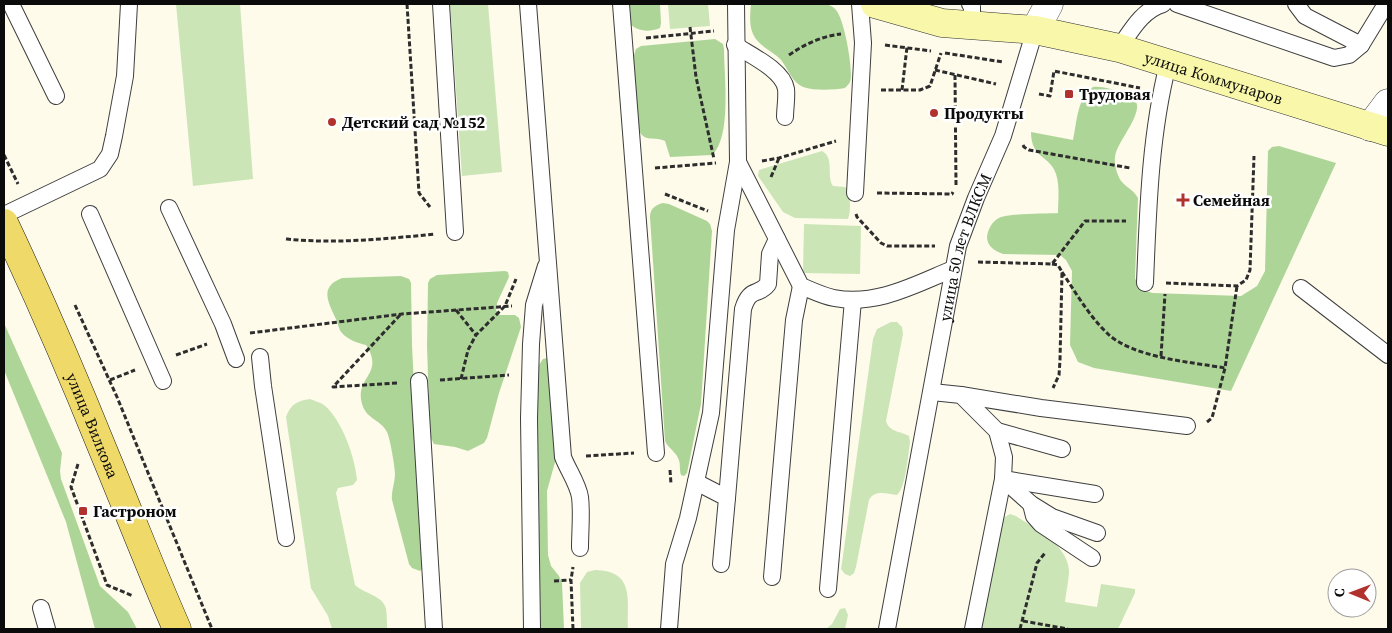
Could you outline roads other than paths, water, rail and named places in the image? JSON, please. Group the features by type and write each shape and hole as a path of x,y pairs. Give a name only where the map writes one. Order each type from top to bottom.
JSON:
{"main road":[{"path":"875,4 942,23 971,14 1035,30"},
{"name":"улица Коммунаров","path":"1035,30 1119,48 1379,130"},
{"name":"улица Вилкова","path":"4,223 40,298 150,567 178,629"}],"street":[{"path":"1035,30 1049,4"},
{"path":"1379,130 1388,103"}],"lane":[{"path":"11,4 56,96"},
{"path":"4,215 100,169 110,154 125,76 130,4"},
{"path":"441,4 455,232"},
{"path":"528,4 563,457 577,486 580,497 580,548"},
{"path":"621,4 656,453"},
{"path":"669,629 674,564 688,518 712,413 726,230 738,162 736,4"},
{"path":"855,193 863,43 860,4"},
{"path":"1119,48 1138,21 1155,6 1163,4"},
{"path":"1177,4 1334,58 1349,56 1361,44 1386,4"},
{"path":"1296,4 1305,16 1361,44"},
{"name":"улица 50 лет ВЛКСМ","path":"887,629 958,246 976,198 1003,136 1035,30"},
{"path":"736,46 771,68 782,81 786,89 785,118"},
{"path":"1146,283 1150,172 1161,92 1168,64"},
{"path":"738,162 801,286 832,298 873,299 902,290 954,265"},
{"path":"169,208 228,336 236,358"},
{"path":"90,214 163,381"},
{"path":"721,564 743,310 746,299 752,293 765,288 768,284 770,254 777,239"},
{"path":"532,629 530,374 534,305 549,259"},
{"path":"772,577 794,320 801,286"},
{"path":"1301,288 1388,354"},
{"path":"828,589 853,300"},
{"path":"260,357 286,538"},
{"path":"419,381 434,629"},
{"path":"932,392 1187,426"},
{"path":"961,395 997,431 1062,449"},
{"path":"973,629 1003,479 1004,457 997,431"},
{"path":"1003,479 1095,494"},
{"path":"1003,479 1031,504 1052,517 1097,533"},
{"path":"696,482 727,498"},
{"path":"1031,504 1034,516 1040,524 1092,558"},
{"path":"41,608 47,629"}],"place":[{"name":"Трудовая","path":"1069,94"},
{"name":"Продукты","path":"934,113"},
{"name":"Детский сад №152","path":"332,122"},
{"name":"Семейная","path":"1183,200"},
{"name":"Гастроном","path":"83,511"}]}
